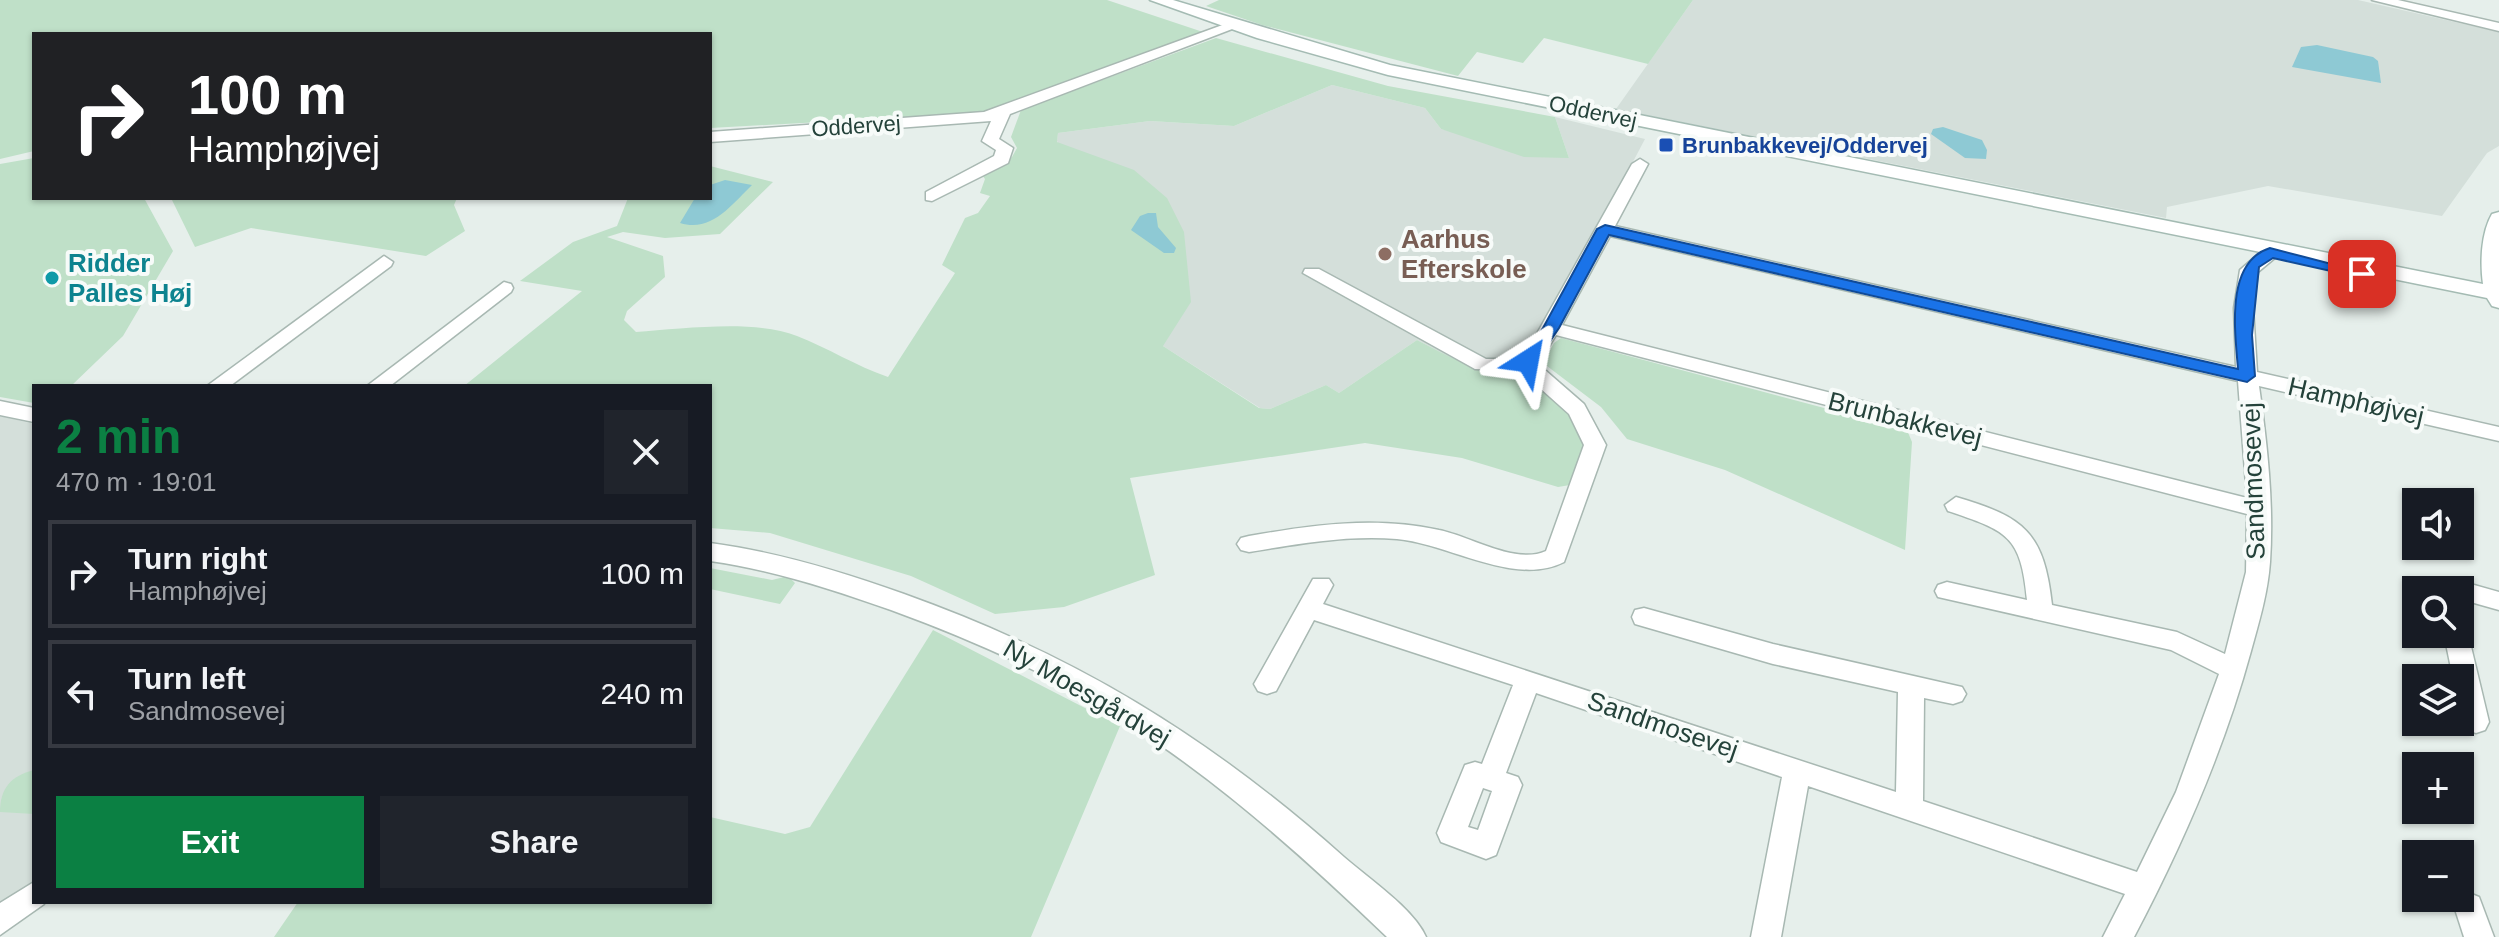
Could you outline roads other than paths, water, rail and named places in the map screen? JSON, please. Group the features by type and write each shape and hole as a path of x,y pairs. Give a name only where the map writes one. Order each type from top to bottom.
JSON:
{"main road":[{"name":"Oddervej","path":"1158,0 1233,26 1388,70 2498,298"},
{"path":"2498,298 2491,249 2499,218"},
{"name":"Oddervej","path":"2143,224 2270,253 2498,298"},
{"name":"Ny Moesgårdvej","path":"712,552 817,573 1028,654 1129,711 1219,772 1292,829 1410,937"}],"street":[{"path":"2379,0 2499,27"},
{"name":"Oddervej","path":"712,137 1002,114 1233,26"},
{"path":"932,196 1002,159 1005,148 990,141 1002,114"},
{"path":"1312,273 1482,365 1501,367 1524,363 1532,359 1551,328 1640,164"},
{"name":"Hamphøjvej","path":"1605,229 2499,434"},
{"name":"Sandmosevej","path":"2118,937 2145,888 2196,776 2234,670 2253,598 2259,554 2259,509 2244,335 2248,275 2253,265 2270,253"},
{"path":"220,384 384,262"},
{"path":"380,384 504,288"},
{"name":"Brunbakkevej","path":"1551,328 2259,509"},
{"path":"1249,544 1368,529 1441,538 1530,564 1549,562 1556,556 1595,445 1593,433 1576,407 1524,363"},
{"path":"0,408 32,415"},
{"path":"1956,505 1992,517 2025,541 2035,556 2041,612"},
{"path":"1267,684 1321,585"},
{"path":"1947,591 2177,642 2234,670"},
{"path":"2474,594 2499,601"},
{"name":"Sandmosevej","path":"1308,609 2145,888"},
{"path":"1644,617 1773,654 1953,694"},
{"path":"2459,648 2476,722"},
{"path":"1490,779 1528,680"},
{"path":"1909,809 1911,685"},
{"path":"1766,937 1797,770"},
{"path":"0,921 32,897"},
{"path":"2471,912 2479,937"}],"water":[{"path":"2317,45 2373,57 2378,61 2381,83 2292,67 2301,47"},
{"path":"1943,127 1982,140 1987,150 1986,159 1965,158 1931,134 1933,129"},
{"path":"725,180 752,185 712,220 702,224 680,223 694,200 712,200 712,184"},
{"path":"1156,213 1158,227 1176,248 1174,253 1164,253 1131,230 1140,216"}],"place":[{"name":"Brunbakkevej/Oddervej","path":"1666,145"},
{"name":"Aarhus Efterskole","path":"1385,254"},
{"name":"Ridder Palles Høj","path":"52,278"}]}
